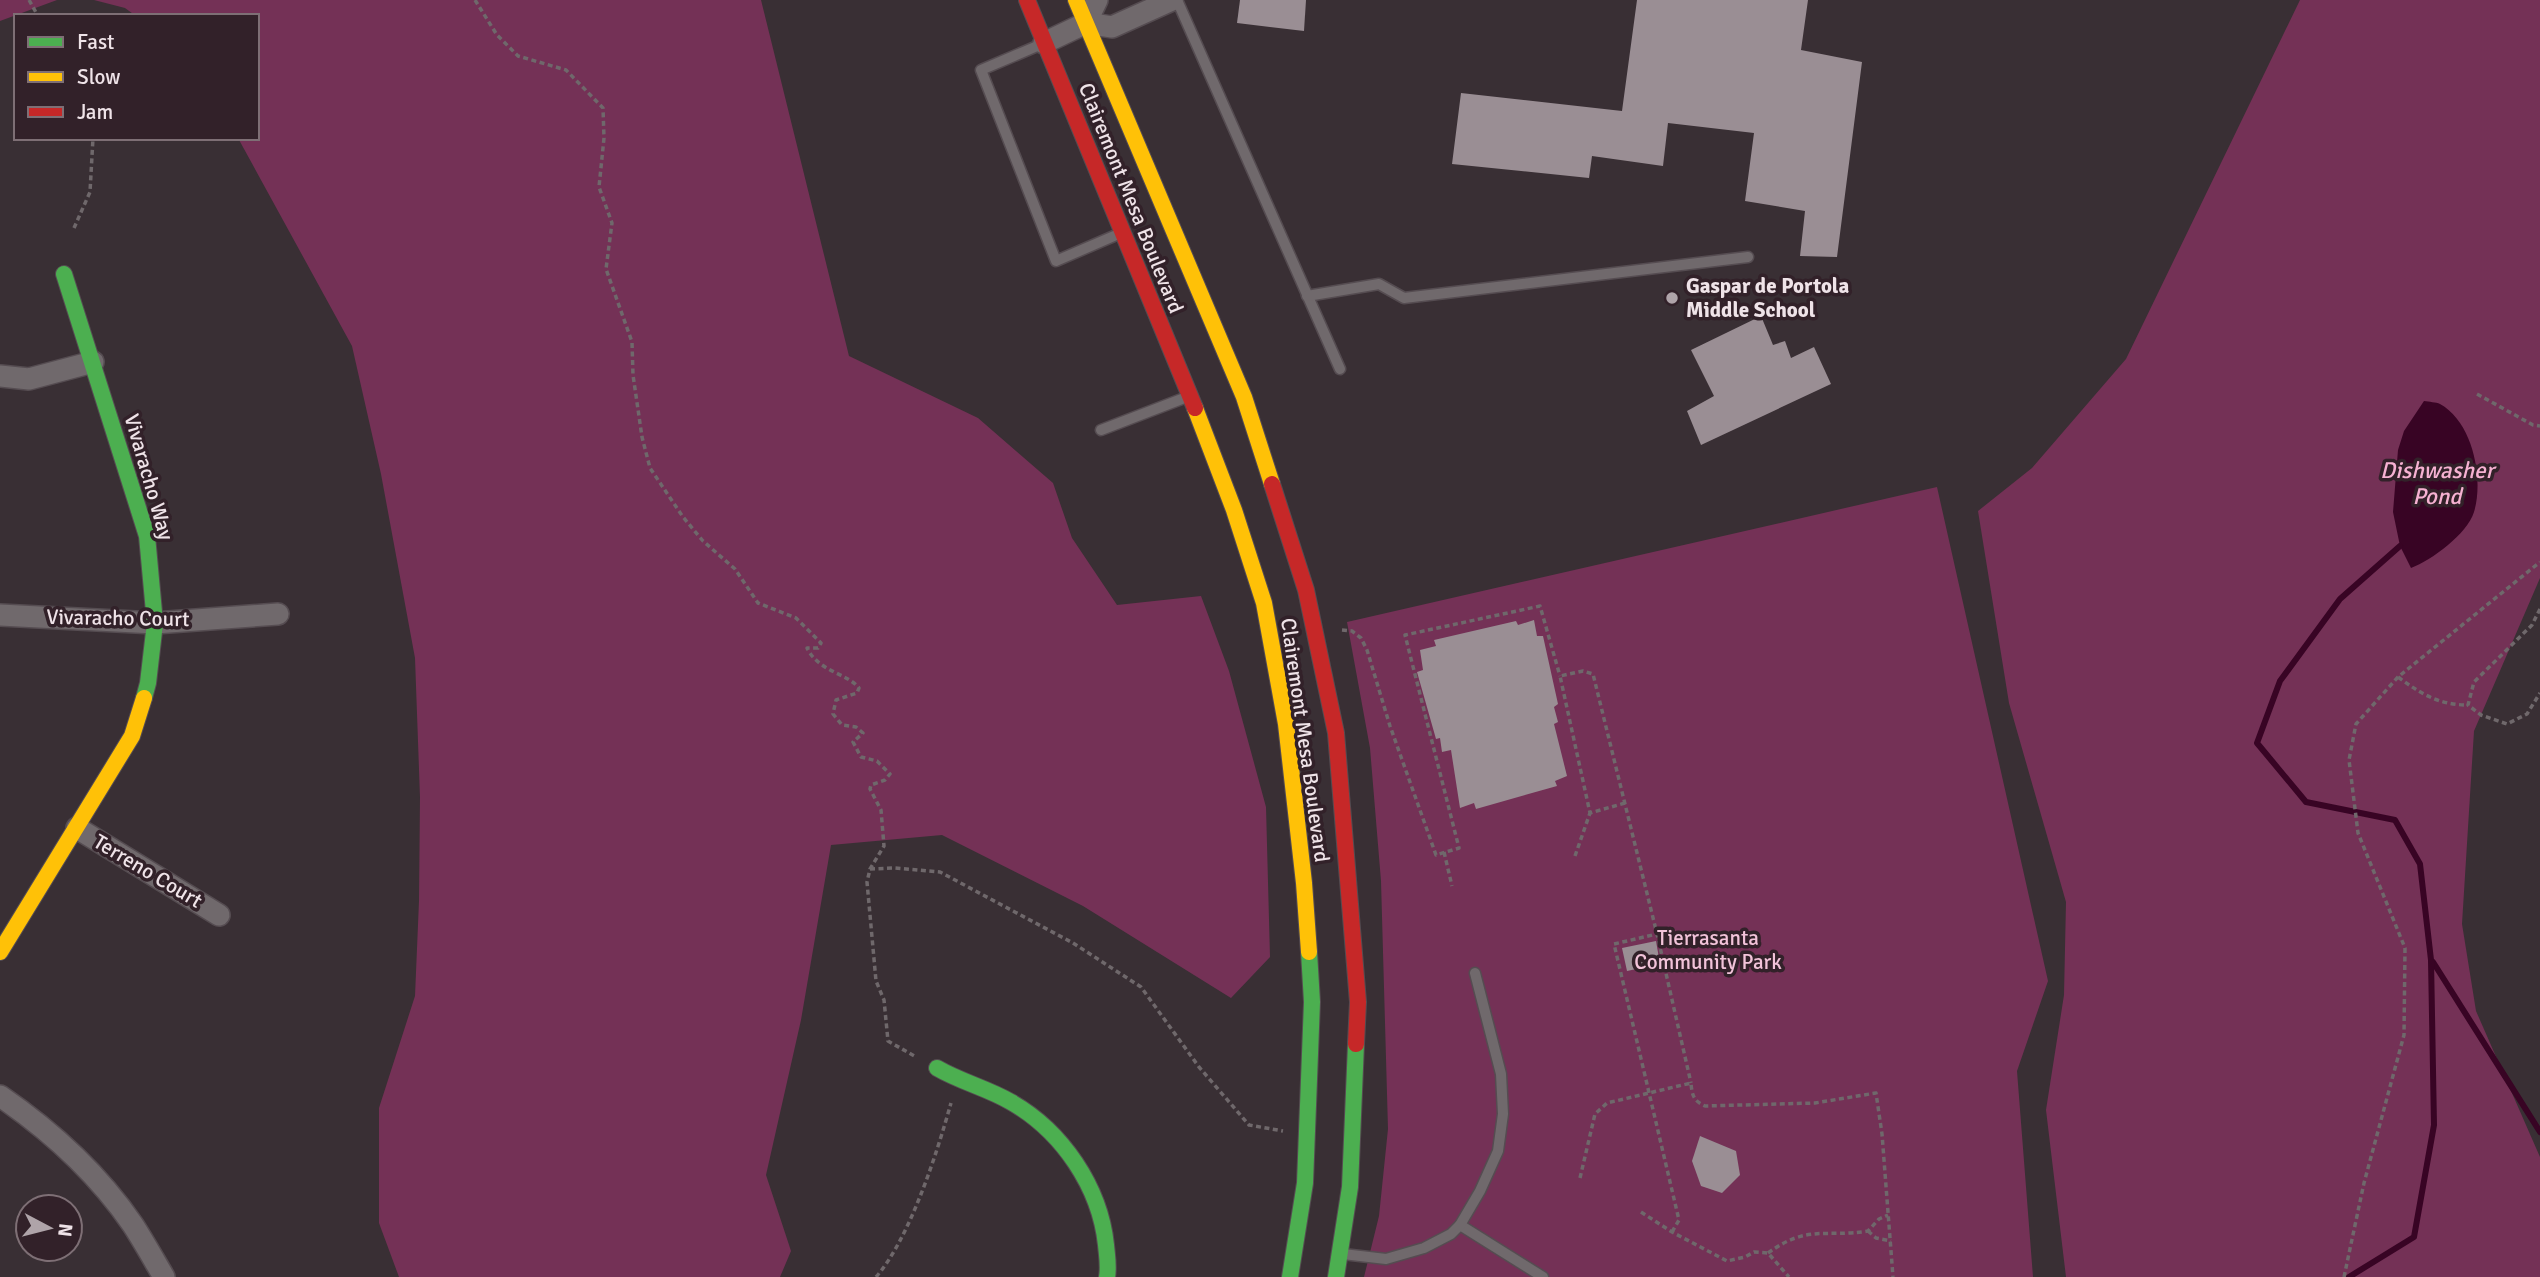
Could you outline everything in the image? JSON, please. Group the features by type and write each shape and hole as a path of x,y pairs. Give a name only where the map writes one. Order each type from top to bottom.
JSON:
{"main road":[{"name":"Clairemont Mesa Boulevard","path":"1027,0 1234,510 1264,603 1286,724 1304,883 1312,1002 1305,1183 1290,1277"},
{"name":"Clairemont Mesa Boulevard","path":"1076,0 1244,397 1306,590 1336,733 1358,1002 1350,1187 1336,1277"},
{"name":"Vivaracho Way","path":"0,952 132,736 148,683 155,623 147,536 64,274"},
{"path":"937,1068 957,1081 1012,1103 1055,1136 1091,1187 1102,1216 1109,1268 1107,1277"},
{"path":"1305,1183 1312,1221 1329,1249 1340,1254"}],"street":[{"path":"1086,23 1097,0"},
{"path":"1045,43 1086,23 1112,27 1172,0"},
{"path":"0,376 29,379 93,362"},
{"name":"Vivaracho Court","path":"0,615 155,623 278,614"},
{"name":"Terreno Court","path":"77,828 219,915"},
{"path":"0,1097 35,1120 100,1182 133,1225 164,1277"}],"lane":[{"path":"1177,0 1340,369"},
{"path":"1045,43 981,71 1056,261 1122,232"},
{"path":"1307,296 1379,284 1404,298 1748,257"},
{"path":"1101,429 1189,396"},
{"path":"1340,1254 1387,1259 1424,1248 1451,1234 1460,1226 1480,1191 1498,1151 1503,1114 1501,1073 1475,973"},
{"path":"1460,1226 1543,1277"}],"path":[{"path":"475,0 497,36 518,56 566,70 603,108 604,138 599,187 612,223 606,269 632,342 633,374 642,437 650,468 703,541 735,569 758,603 796,618 821,643 818,648 807,648 811,657 859,688 857,693 836,700 833,713 842,725 856,727 863,733 853,742 861,757 877,761 890,774 885,780 871,785 870,789 881,810 884,846 870,869 867,881 876,982 884,1000 888,1041 937,1068"},
{"path":"75,228 90,192 93,140"},
{"path":"2477,394 2533,425 2540,426"},
{"path":"2344,1277 2364,1183 2404,1035 2405,948 2358,834 2349,760 2356,724 2398,677 2540,562"},
{"path":"1342,630 1352,631 1367,650 1436,855 1459,848 1405,635 1540,606 1560,676 1590,813 1575,856"},
{"path":"2468,705 2474,682 2532,625 2540,609"},
{"path":"1560,676 1583,671 1593,674 1657,934 1692,1096 1706,1106 1815,1103 1877,1093 1893,1277"},
{"path":"2398,677 2423,696 2448,705 2468,705 2481,716 2507,724 2527,714 2540,693"},
{"path":"1590,813 1625,803"},
{"path":"1444,852 1452,886"},
{"path":"870,869 940,872 1073,943 1141,987 1199,1067 1249,1125 1307,1136"},
{"path":"1657,934 1614,944 1679,1220 1672,1232"},
{"path":"876,1277 901,1235 936,1156 957,1081"},
{"path":"1580,1178 1595,1114 1607,1103 1691,1083"},
{"path":"1641,1212 1727,1261 1754,1252 1768,1253 1797,1236 1811,1232 1868,1231 1876,1238 1891,1241"},
{"path":"1868,1231 1879,1219 1888,1215"},
{"path":"1768,1253 1790,1277"}],"green space":[{"path":"0,0 57,0 14,14 0,21"},
{"path":"94,0 761,0 849,356 978,418 1053,483 1072,538 1117,605 1201,596 1229,671 1266,807 1270,957 1231,998 1083,906 942,835 831,845 801,1020 766,1175 791,1251 780,1277 399,1277 379,1223 379,1108 415,996 420,797 415,658 381,474 352,346 239,140 259,140 259,14 133,14 125,8"},
{"path":"2300,0 2540,0 2540,578 2474,731 2462,924 2476,1011 2540,1157 2540,1277 2066,1277 2046,1110 2064,995 2066,902 2009,703 1978,511 2032,468 2126,359"},
{"name":"Tierrasanta Community Park","path":"1937,487 2048,981 2017,1071 2033,1277 1364,1277 1379,1216 1388,1129 1381,881 1370,748 1347,622"}],"water":[{"name":"Dishwasher Pond","path":"2424,401 2440,404 2461,424 2473,452 2478,484 2477,499 2470,520 2457,537 2438,553 2411,568 2400,546 2393,512 2398,450 2404,431"}],"building":[{"path":"1240,0 1306,0 1304,31 1237,23"},
{"path":"1637,0 1808,0 1801,50 1862,62 1837,257 1800,256 1805,211 1745,201 1754,133 1668,123 1663,166 1592,156 1589,178 1452,164 1461,93 1622,111"},
{"path":"1761,316 1773,345 1785,341 1791,358 1814,347 1831,384 1701,445 1687,411 1714,396 1691,350"},
{"path":"1534,620 1537,636 1543,636 1558,704 1554,707 1558,722 1554,724 1567,776 1555,781 1557,786 1476,809 1474,803 1460,808 1451,750 1442,752 1440,738 1436,739 1417,672 1423,670 1420,650 1436,646 1434,640 1516,621 1518,625"},
{"path":"1656,941 1660,964 1627,971 1622,948"},
{"path":"1700,1136 1736,1151 1740,1175 1722,1193 1701,1186 1692,1161"}],"waterway":[{"path":"2349,1277 2414,1237 2434,1125 2431,960 2420,864 2395,820 2306,802 2257,743 2280,681 2340,599 2400,546"},
{"path":"2433,962 2540,1132"}],"traffic: fast":[{"path":"64,274 147,536 155,623 144,698"},
{"path":"1290,1277 1305,1183 1312,1002 1309,952"},
{"path":"1336,1277 1350,1187 1356,1044"},
{"path":"937,1068 1011,1102 1047,1128 1062,1145 1087,1182 1096,1202 1106,1245 1107,1277"}],"traffic: slow":[{"path":"1076,0 1244,397 1272,484"},
{"path":"1195,408 1234,510 1264,603 1286,724 1309,952"},
{"path":"0,952 132,736 144,698"}],"traffic: jam":[{"path":"1027,0 1195,408"},
{"path":"1272,484 1306,590 1336,733 1358,1002 1356,1044"}],"place":[{"name":"Gaspar de Portola Middle School","path":"1672,298"}]}
